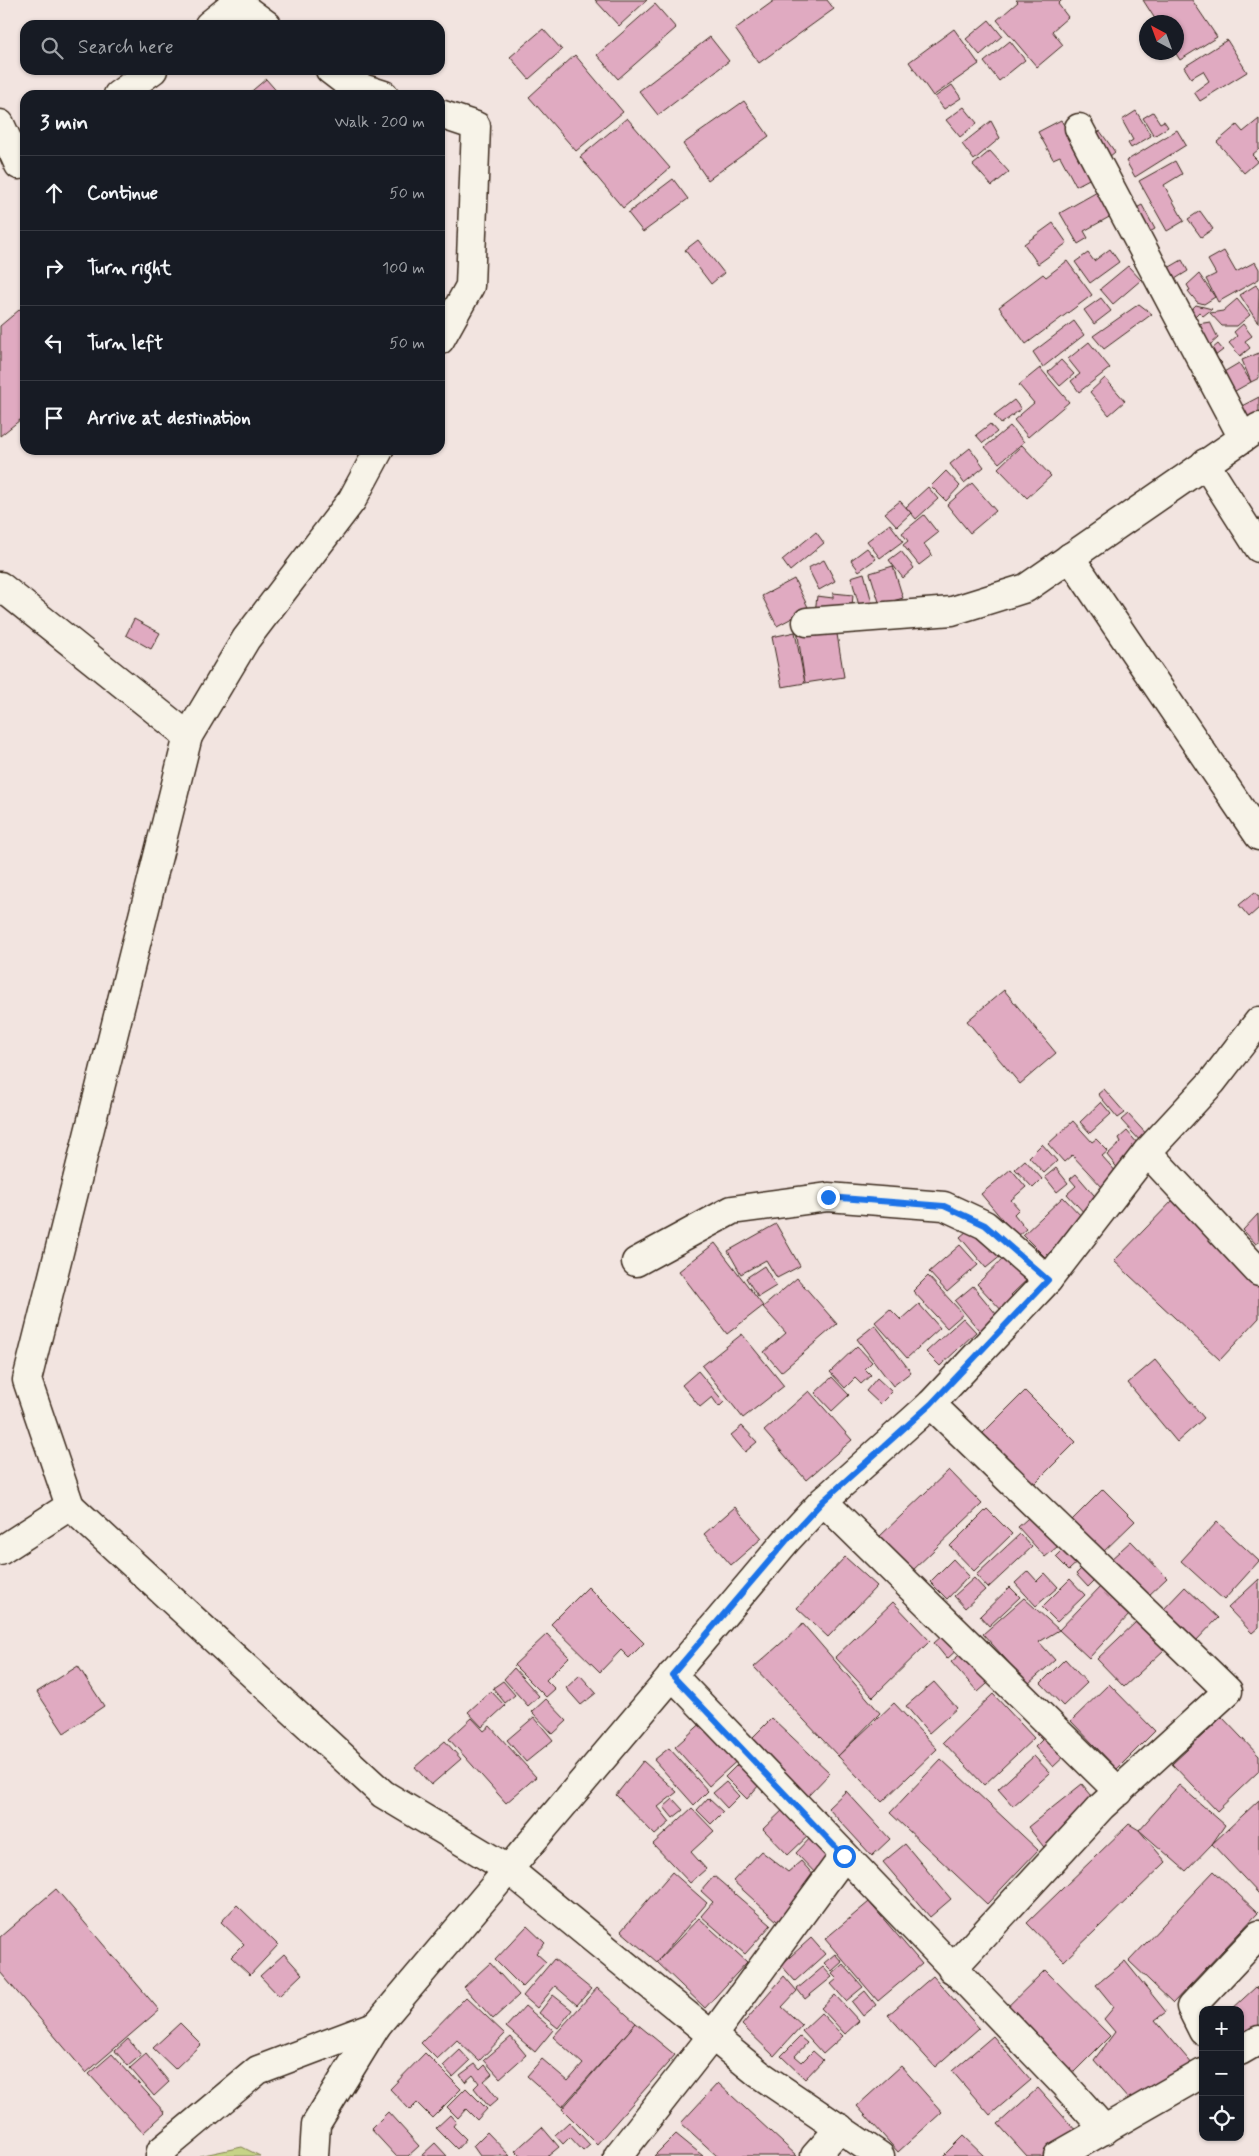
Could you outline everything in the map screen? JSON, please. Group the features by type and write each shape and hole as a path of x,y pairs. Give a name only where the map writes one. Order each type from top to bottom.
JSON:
{"street":[{"path":"215,20 238,1 262,20"},
{"path":"125,90 146,75"},
{"path":"337,75 347,82 370,90"},
{"path":"445,116 476,126 470,286 445,331"},
{"path":"0,124 15,168"},
{"path":"807,622 952,611 1026,588 1251,432 1079,128"},
{"path":"376,455 352,500 246,639 188,736 27,1380 70,1506 383,1794 508,1869 759,2074 880,2156"},
{"path":"1205,463 1259,548"},
{"path":"1070,557 1259,836"},
{"path":"0,586 188,736"},
{"path":"314,2156 316,2124 377,2025 786,1541 823,1501 931,1404 1048,1280 1147,1152 1212,1082 1259,1021"},
{"path":"1147,1152 1259,1272"},
{"path":"636,1262 732,1210 828,1197 944,1206 985,1225 1048,1280"},
{"path":"931,1404 1228,1690 1119,1792 1100,1807 952,1969"},
{"path":"823,1501 1119,1792"},
{"path":"0,1551 70,1506"},
{"path":"672,1675 1105,2130"},
{"path":"618,2156 712,2036 844,1856"},
{"path":"1199,2023 1191,2007 1259,1935"},
{"path":"160,2156 161,2151 258,2070 377,2025"},
{"path":"1244,2049 1259,2040"},
{"path":"1058,2156 1199,2075"},
{"path":"815,2156 840,2128"}],"green space":[{"path":"242,2147 260,2156 199,2156"}],"building":[{"path":"595,0 647,0 619,26"},
{"path":"775,0 827,0 834,9 759,63 735,29"},
{"path":"1016,0 1062,0 1058,4 1068,17 1052,31 1063,45 1037,67 997,20 1018,2"},
{"path":"1143,0 1192,0 1217,37 1184,58 1184,15 1153,15"},
{"path":"655,4 676,28 618,79 597,55"},
{"path":"989,20 1002,36 980,55 966,39"},
{"path":"543,29 562,50 529,79 510,57"},
{"path":"954,29 979,64 933,96 909,62"},
{"path":"710,37 729,61 658,115 639,91"},
{"path":"1227,40 1247,72 1200,101 1194,92 1209,81 1203,71 1191,78 1184,67"},
{"path":"1010,41 1025,60 999,81 984,62"},
{"path":"575,55 623,112 576,151 529,97"},
{"path":"266,79 276,90 253,90"},
{"path":"952,85 961,98 944,109 935,97"},
{"path":"744,101 769,136 708,180 683,144"},
{"path":"964,107 977,123 960,137 946,120"},
{"path":"1136,111 1151,136 1131,148 1128,143 1133,140 1122,120"},
{"path":"1153,112 1160,123 1164,121 1168,127 1154,136 1143,118"},
{"path":"627,118 670,168 623,208 580,157"},
{"path":"1259,119 1259,149 1252,155 1258,161 1244,173 1217,142 1237,125 1243,132"},
{"path":"1061,120 1093,177 1076,186 1060,156 1053,159 1038,132"},
{"path":"991,121 1000,138 974,160 962,144"},
{"path":"1177,130 1186,145 1135,177 1126,161"},
{"path":"1100,131 1115,152 1103,162 1087,140"},
{"path":"990,151 1009,172 992,186 973,165"},
{"path":"1175,161 1182,174 1164,185 1184,221 1167,231 1139,181"},
{"path":"673,179 688,199 643,232 628,213"},
{"path":"1099,191 1113,215 1084,231 1088,238 1078,244 1060,213"},
{"path":"1142,205 1155,229 1144,235 1131,211"},
{"path":"1200,211 1213,229 1201,237 1188,219"},
{"path":"1053,223 1067,243 1038,264 1024,244"},
{"path":"698,240 724,273 711,284 685,250"},
{"path":"1110,249 1119,262 1090,283 1075,262 1088,253 1094,261"},
{"path":"1224,251 1236,272 1255,262 1259,269 1259,279 1218,302 1206,279 1216,274 1208,260"},
{"path":"1182,260 1188,271 1175,279 1183,292 1177,295 1163,271"},
{"path":"1067,261 1092,295 1026,344 999,307 1043,274 1046,277"},
{"path":"1128,266 1141,280 1113,304 1100,289"},
{"path":"1199,274 1215,297 1204,304 1197,302 1188,291 1190,290 1187,285"},
{"path":"1256,285 1259,290 1258,323 1240,295"},
{"path":"1101,298 1111,311 1094,324 1084,310"},
{"path":"1237,299 1250,315 1237,326 1222,326 1210,313 1223,311"},
{"path":"1139,304 1152,314 1104,349 1093,336"},
{"path":"1196,305 1212,309 1203,316 1199,312 1189,322 1184,316"},
{"path":"20,309 20,420 0,436 0,326"},
{"path":"1074,321 1084,335 1043,367 1033,352"},
{"path":"1210,322 1218,338 1203,351 1198,324"},
{"path":"1243,324 1252,336 1245,341 1250,348 1240,356 1229,343 1237,336 1234,332"},
{"path":"1089,342 1110,368 1079,392 1071,381 1080,374 1068,359"},
{"path":"1218,344 1223,350 1215,356 1222,363 1216,368 1205,355"},
{"path":"1259,353 1259,378 1251,382 1242,360"},
{"path":"1061,360 1074,374 1060,386 1048,372"},
{"path":"1239,363 1251,382 1228,395 1217,376"},
{"path":"1040,368 1069,402 1028,437 1014,420 1034,403 1019,385"},
{"path":"1105,378 1125,401 1109,415 1090,392"},
{"path":"1259,397 1259,422 1247,430 1236,409"},
{"path":"1014,400 1021,409 1001,424 994,415"},
{"path":"990,424 997,432 983,443 976,435"},
{"path":"1010,426 1024,442 999,463 985,447"},
{"path":"1022,445 1051,476 1027,498 998,468"},
{"path":"970,448 984,467 964,483 950,464"},
{"path":"946,471 960,486 946,501 931,486"},
{"path":"972,483 996,511 970,533 947,505"},
{"path":"928,487 938,499 916,519 906,507"},
{"path":"900,501 911,513 897,526 885,513"},
{"path":"924,515 938,533 924,544 932,555 919,565 903,545 908,541 902,533"},
{"path":"890,524 903,541 880,558 867,541"},
{"path":"816,532 824,543 790,571 782,560"},
{"path":"867,548 876,559 859,571 851,560"},
{"path":"901,551 914,568 903,578 889,560"},
{"path":"824,560 835,581 819,590 808,568"},
{"path":"893,566 903,598 880,605 870,573"},
{"path":"864,573 873,606 860,609 851,577"},
{"path":"794,579 809,609 777,626 762,596"},
{"path":"833,593 853,595 851,616 815,613 817,596 833,598"},
{"path":"134,619 160,633 151,649 126,635"},
{"path":"835,622 844,677 805,683 797,629"},
{"path":"795,632 805,683 782,687 772,637"},
{"path":"1255,892 1259,897 1259,908 1249,917 1239,905"},
{"path":"1004,990 1056,1053 1020,1084 967,1021"},
{"path":"1104,1089 1125,1113 1118,1118 1098,1094"},
{"path":"1101,1102 1111,1114 1090,1133 1080,1122"},
{"path":"1128,1114 1150,1138 1143,1144 1121,1120"},
{"path":"1073,1121 1092,1142 1096,1139 1108,1151 1102,1156 1118,1174 1103,1188 1072,1155 1064,1162 1048,1144"},
{"path":"1127,1131 1143,1150 1119,1170 1107,1155 1121,1142 1119,1138"},
{"path":"1042,1144 1057,1161 1044,1173 1029,1157"},
{"path":"1025,1160 1042,1179 1033,1188 1015,1169"},
{"path":"1056,1168 1068,1183 1057,1192 1045,1177"},
{"path":"1011,1169 1026,1187 1011,1200 1019,1209 1014,1214 1026,1229 1017,1237 981,1194"},
{"path":"1076,1174 1100,1202 1086,1215 1067,1194 1076,1186 1070,1179"},
{"path":"1063,1197 1084,1219 1045,1257 1023,1235"},
{"path":"1176,1197 1259,1275 1259,1318 1220,1360 1114,1261"},
{"path":"1258,1214 1259,1242 1256,1244 1243,1230"},
{"path":"776,1224 800,1266 777,1278 766,1260 741,1274 728,1251"},
{"path":"975,1224 1002,1255 986,1268 960,1237"},
{"path":"715,1243 763,1306 727,1334 679,1271"},
{"path":"960,1245 978,1265 947,1292 929,1272"},
{"path":"1010,1252 1032,1275 1011,1295 1018,1302 1005,1314 977,1284"},
{"path":"764,1266 776,1286 758,1297 746,1278"},
{"path":"928,1276 963,1314 947,1328 913,1291"},
{"path":"797,1278 837,1324 781,1372 764,1352 786,1333 763,1307"},
{"path":"973,1286 1001,1320 983,1335 955,1301"},
{"path":"919,1304 940,1328 907,1358 875,1322 890,1309 901,1320"},
{"path":"963,1318 976,1332 940,1366 926,1352"},
{"path":"875,1325 911,1372 893,1386 857,1339"},
{"path":"742,1334 784,1386 743,1418 702,1366"},
{"path":"857,1346 872,1362 865,1369 871,1375 861,1384 855,1378 845,1388 830,1372"},
{"path":"1155,1360 1204,1418 1177,1442 1128,1383"},
{"path":"698,1371 724,1402 719,1407 712,1397 700,1407 682,1385"},
{"path":"832,1377 849,1395 832,1411 815,1393"},
{"path":"877,1378 892,1392 880,1404 866,1391"},
{"path":"809,1391 852,1440 806,1480 764,1431"},
{"path":"1025,1391 1076,1442 1030,1488 979,1437"},
{"path":"742,1426 757,1442 745,1452 731,1435"},
{"path":"949,1470 982,1504 912,1571 879,1537"},
{"path":"1103,1489 1135,1521 1099,1556 1068,1524"},
{"path":"735,1507 762,1538 731,1565 704,1534"},
{"path":"987,1509 1012,1534 974,1571 950,1546"},
{"path":"1036,1511 1063,1542 1045,1557 1018,1527"},
{"path":"1217,1522 1259,1561 1224,1600 1181,1561"},
{"path":"1020,1534 1032,1547 988,1588 976,1575"},
{"path":"1131,1541 1167,1578 1146,1598 1110,1560"},
{"path":"1070,1543 1083,1557 1069,1570 1056,1557"},
{"path":"845,1557 877,1586 828,1637 797,1608"},
{"path":"953,1559 969,1576 947,1599 930,1582"},
{"path":"1089,1561 1102,1573 1088,1587 1076,1574"},
{"path":"1028,1571 1037,1581 1045,1573 1058,1587 1036,1606 1015,1583"},
{"path":"974,1578 985,1590 965,1608 954,1596"},
{"path":"1070,1579 1085,1595 1057,1622 1042,1607"},
{"path":"1259,1579 1259,1627 1252,1633 1228,1608"},
{"path":"1101,1586 1130,1614 1089,1658 1059,1630"},
{"path":"588,1587 644,1643 629,1658 621,1650 600,1672 551,1624"},
{"path":"1010,1587 1020,1597 989,1626 980,1616"},
{"path":"1185,1587 1218,1618 1194,1643 1162,1611"},
{"path":"1024,1598 1059,1630 1039,1642 1055,1660 1028,1684 983,1634"},
{"path":"893,1602 930,1641 873,1697 835,1657"},
{"path":"1137,1621 1164,1650 1124,1687 1097,1659"},
{"path":"803,1624 880,1713 838,1756 754,1667"},
{"path":"950,1629 963,1644 947,1659 934,1643"},
{"path":"547,1634 569,1657 546,1680 555,1689 546,1697 514,1665"},
{"path":"969,1647 995,1677 978,1692 951,1662"},
{"path":"1065,1659 1087,1683 1063,1706 1041,1683"},
{"path":"78,1666 104,1706 64,1733 37,1692"},
{"path":"514,1668 539,1696 528,1706 504,1679"},
{"path":"580,1675 596,1693 581,1705 566,1688"},
{"path":"503,1681 515,1695 505,1703 493,1688"},
{"path":"934,1682 957,1708 929,1733 906,1706"},
{"path":"1109,1684 1155,1731 1117,1769 1071,1721"},
{"path":"491,1691 505,1706 482,1727 468,1712"},
{"path":"993,1694 1034,1738 984,1785 943,1742"},
{"path":"546,1699 567,1721 553,1734 532,1712"},
{"path":"894,1703 937,1749 882,1802 838,1756"},
{"path":"534,1717 553,1740 526,1762 507,1740"},
{"path":"1222,1717 1259,1756 1259,1771 1217,1811 1172,1764"},
{"path":"472,1718 484,1731 490,1726 536,1777 506,1803 449,1739"},
{"path":"772,1718 830,1773 807,1797 749,1741"},
{"path":"706,1719 740,1758 709,1786 675,1747"},
{"path":"1043,1722 1070,1751 1053,1767 1035,1747 1042,1740 1033,1731"},
{"path":"445,1741 461,1759 431,1785 415,1767"},
{"path":"669,1748 708,1791 694,1805 654,1760"},
{"path":"1034,1756 1050,1773 1013,1806 998,1789"},
{"path":"941,1759 1038,1850 987,1904 890,1813"},
{"path":"643,1761 677,1792 658,1807 670,1822 655,1835 616,1795"},
{"path":"738,1764 759,1785 747,1799 725,1777"},
{"path":"726,1782 739,1796 727,1808 713,1793"},
{"path":"1082,1784 1101,1807 1047,1851 1028,1827"},
{"path":"1179,1785 1225,1825 1212,1844 1186,1871 1139,1830"},
{"path":"846,1791 890,1839 872,1856 828,1808"},
{"path":"708,1798 723,1812 711,1824 697,1810"},
{"path":"673,1799 683,1810 673,1818 664,1807"},
{"path":"1259,1800 1259,1894 1212,1844"},
{"path":"786,1807 811,1833 788,1855 763,1829"},
{"path":"692,1808 714,1831 691,1852 706,1869 690,1883 653,1844"},
{"path":"1129,1824 1139,1830 1166,1862 1064,1961 1027,1923"},
{"path":"814,1834 838,1858 819,1877 796,1853"},
{"path":"905,1844 951,1899 930,1917 883,1862"},
{"path":"761,1851 788,1872 801,1861 815,1877 778,1922 733,1881"},
{"path":"1214,1871 1258,1913 1173,2003 1129,1961"},
{"path":"672,1872 707,1903 657,1962 621,1931"},
{"path":"714,1876 771,1925 745,1954 701,1916 713,1902 701,1891"},
{"path":"56,1889 159,2010 86,2073 0,1972 0,1937"},
{"path":"869,1902 922,1964 878,2001 825,1939"},
{"path":"237,1905 278,1945 250,1975 231,1957 244,1944 221,1922"},
{"path":"699,1918 747,1962 705,2008 657,1962"},
{"path":"527,1926 545,1943 536,1953 546,1962 522,1987 495,1960"},
{"path":"811,1938 825,1954 795,1981 781,1965"},
{"path":"284,1954 302,1974 279,1996 260,1976"},
{"path":"835,1954 842,1962 832,1971 824,1963"},
{"path":"554,1959 591,1989 577,2005 555,1986 537,2008 523,1996"},
{"path":"1125,1961 1166,2012 1155,2020 1193,2065 1135,2107 1094,2060 1115,2032 1104,2019 1114,2007 1096,1985"},
{"path":"490,1963 519,1995 493,2019 464,1987"},
{"path":"843,1964 863,1987 846,2001 831,1984 837,1979 832,1974"},
{"path":"823,1967 832,1977 805,1999 797,1989"},
{"path":"1045,1970 1110,2036 1063,2083 997,2017"},
{"path":"784,1976 797,1991 782,2007 802,2025 774,2056 742,2025"},
{"path":"933,1976 979,2028 935,2067 888,2015"},
{"path":"1256,1987 1259,1990 1259,2031 1244,2044 1244,2006 1235,2006"},
{"path":"597,1988 636,2023 562,2107 527,2076 542,2059 568,2081 583,2064 553,2037"},
{"path":"865,1991 876,2005 863,2016 852,2002"},
{"path":"553,1995 572,2010 558,2028 539,2013"},
{"path":"835,1995 859,2021 845,2034 821,2008"},
{"path":"466,1997 505,2034 479,2061 457,2040 437,2059 421,2043"},
{"path":"525,2006 553,2030 535,2052 506,2027"},
{"path":"821,2013 843,2036 823,2054 802,2031"},
{"path":"180,2023 201,2044 175,2069 153,2048"},
{"path":"636,2023 675,2055 597,2144 562,2109"},
{"path":"993,2036 1031,2080 990,2115 952,2071"},
{"path":"511,2037 526,2055 500,2078 484,2060"},
{"path":"800,2037 807,2043 795,2056 802,2062 813,2051 823,2060 805,2079 781,2056"},
{"path":"128,2039 141,2055 128,2066 115,2051"},
{"path":"460,2050 470,2061 453,2077 443,2066"},
{"path":"425,2053 461,2089 432,2118 417,2103 410,2110 390,2089"},
{"path":"112,2054 165,2113 143,2133 89,2074"},
{"path":"146,2054 169,2082 154,2096 130,2068"},
{"path":"475,2064 480,2070 485,2065 492,2074 484,2081 498,2099 489,2107 474,2088 479,2083 473,2075 465,2082 460,2075"},
{"path":"901,2066 942,2112 898,2152 857,2106"},
{"path":"718,2083 797,2156 717,2156 681,2123"},
{"path":"466,2088 487,2109 477,2120 466,2109 458,2118 447,2107"},
{"path":"1038,2088 1077,2132 1050,2156 1027,2156 998,2124"},
{"path":"388,2112 419,2146 408,2156 396,2156 371,2129"},
{"path":"450,2115 456,2122 453,2126 466,2139 457,2149 436,2128"},
{"path":"569,2122 590,2145 583,2151 570,2137 563,2144 555,2135"},
{"path":"542,2127 559,2147 548,2156 520,2156 515,2151"},
{"path":"487,2132 510,2156 480,2156 473,2146"},
{"path":"676,2134 703,2156 654,2156"},
{"path":"963,2136 984,2156 943,2156"},
{"path":"435,2143 447,2156 421,2156"}],"route":[{"path":"828,1197 944,1206 985,1225 1048,1280 931,1404 823,1501 786,1541 672,1675 844,1856"}]}
